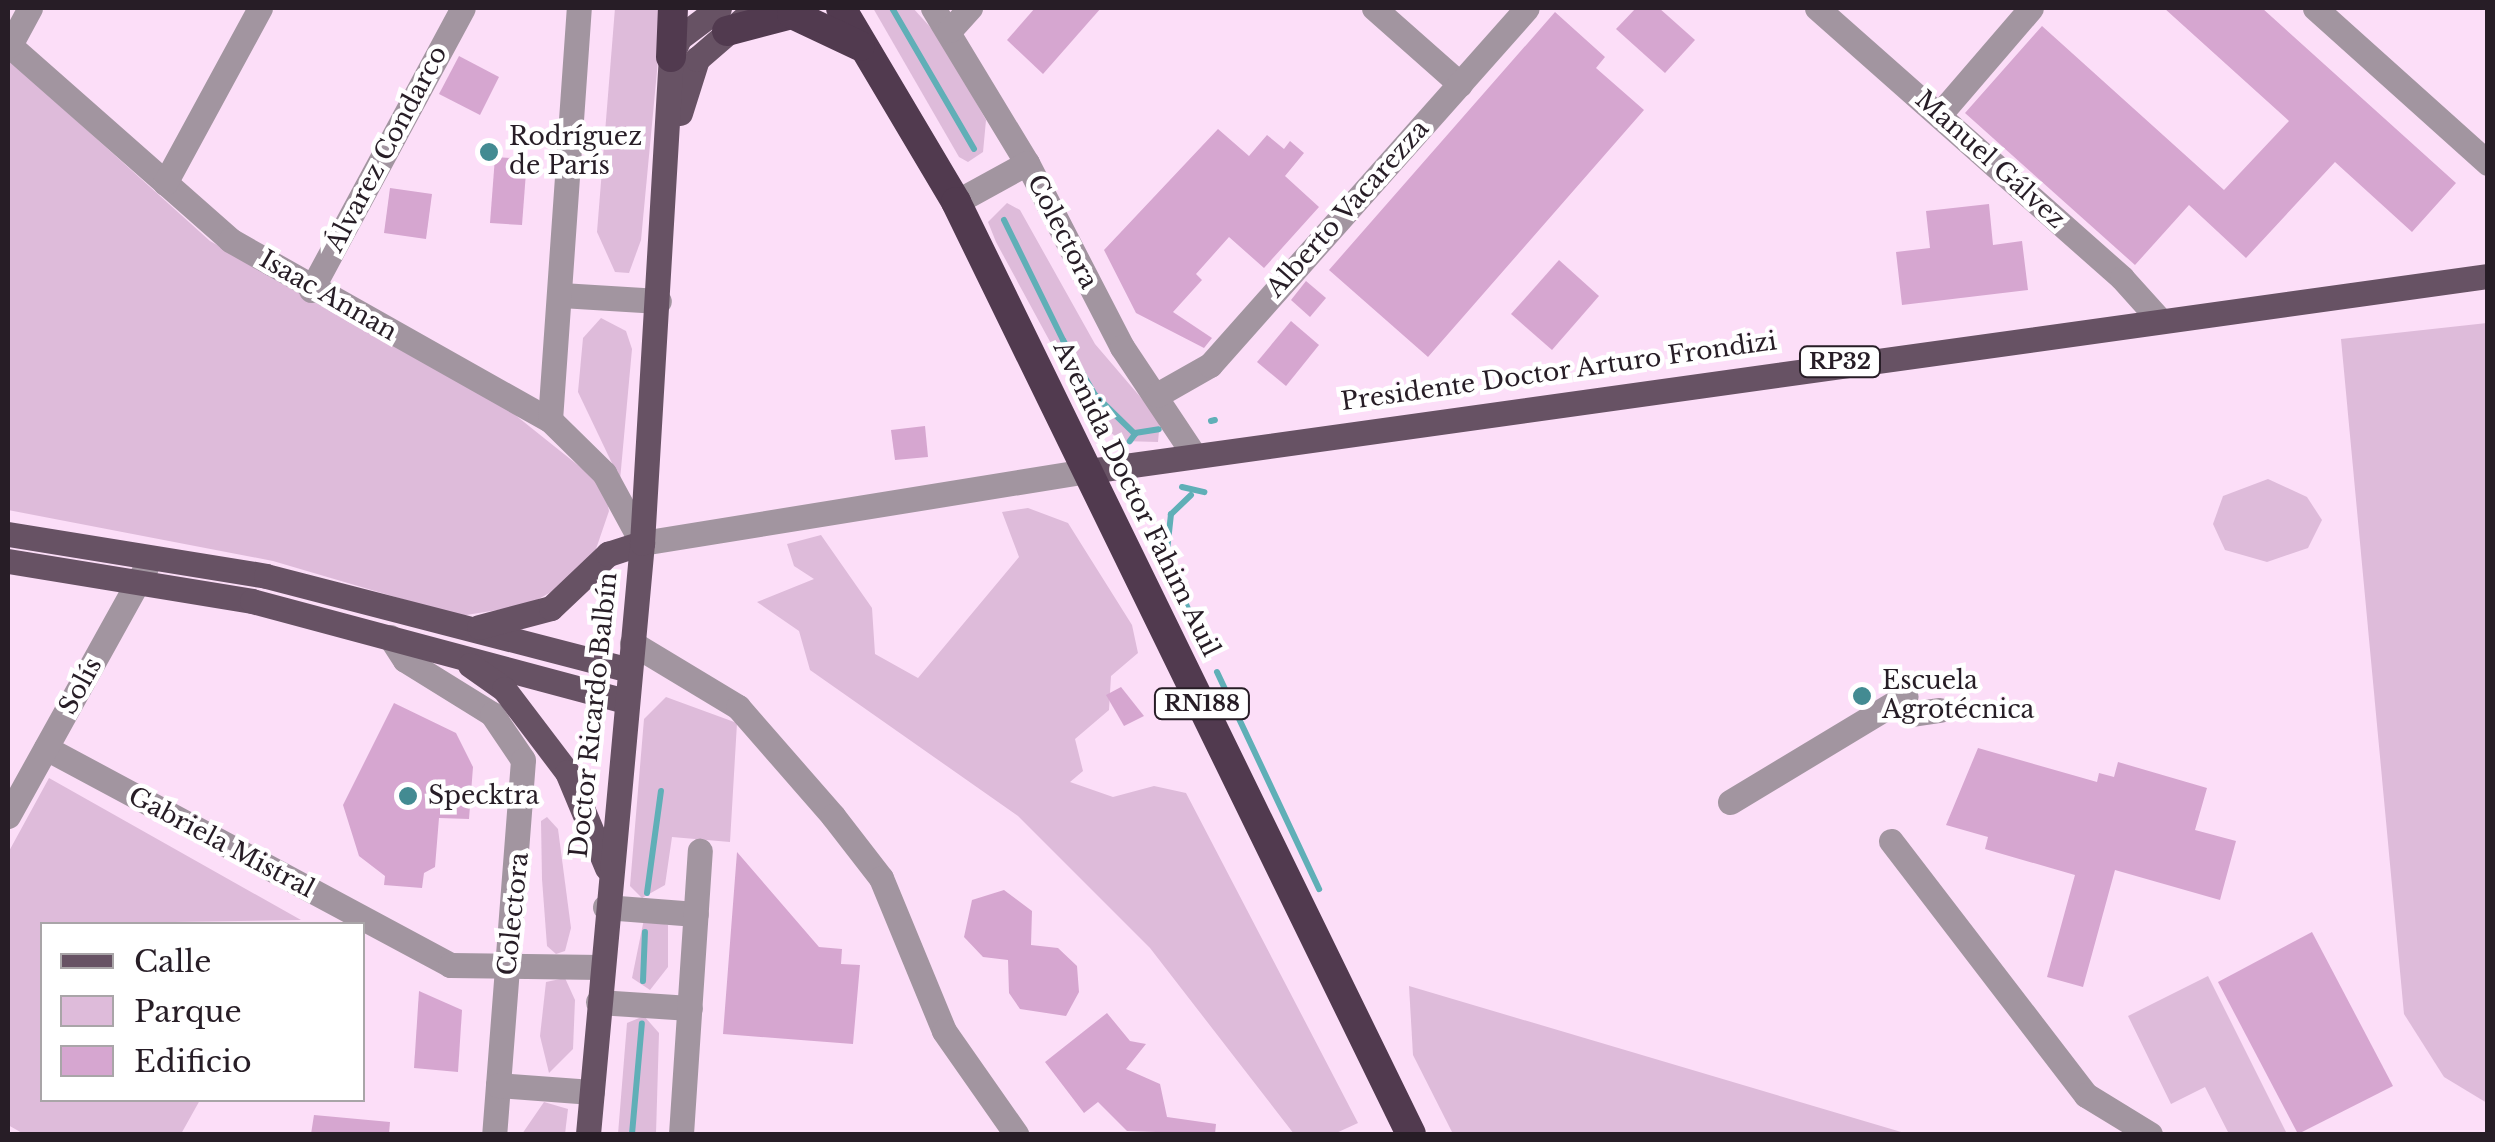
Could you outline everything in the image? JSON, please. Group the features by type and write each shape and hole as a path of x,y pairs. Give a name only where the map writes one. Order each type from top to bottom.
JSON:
{"highway":[{"path":"670,56 673,8"},
{"name":"Avenida Doctor Fahim Auil","path":"842,8 878,60 956,202 1411,1134"},
{"path":"723,19 814,18 878,60"}],"main road":[{"name":"Doctor Ricardo Balbín","path":"588,1134 608,872 642,542 659,301 670,56 680,38 756,8"},
{"name":"Doctor Ricardo Balbín","path":"659,301 684,90 697,59 723,19"},
{"name":"Presidente Doctor Arturo Frondizi","path":"1089,471 2158,318 2488,276"},
{"path":"8,534 152,554 457,641 626,700"},
{"path":"457,641 551,608 608,554 642,542"},
{"path":"8,561 140,579 390,637 457,641 629,670"},
{"path":"457,641 504,688 567,772 608,872"}],"street":[{"path":"8,44 30,8"},
{"path":"165,183 260,8"},
{"name":"Álvarez Condarco","path":"312,290 463,8"},
{"path":"550,420 579,8"},
{"name":"Colectora","path":"933,8 950,30 1026,163 1122,347 1194,455"},
{"path":"950,30 970,8"},
{"path":"1374,8 1460,84"},
{"name":"Alberto Vacarezza","path":"1157,395 1210,364 1528,8"},
{"name":"Manuel Gálvez","path":"1817,8 2158,318"},
{"path":"1939,116 2031,8"},
{"path":"2315,8 2488,163"},
{"name":"Isaac Annan","path":"8,44 230,240 312,290 550,420 604,473 642,542"},
{"path":"956,202 1026,163"},
{"path":"561,295 659,301"},
{"name":"Presidente Doctor Arturo Frondizi","path":"642,542 1089,471"},
{"name":"Solís","path":"8,816 152,554"},
{"name":"Colectora","path":"390,637 405,660 492,714 523,760 494,1134"},
{"path":"632,644 738,707 845,831 881,878 944,1031 1016,1134"},
{"path":"1730,802 1909,705 1940,710"},
{"name":"Gabriela Mistral","path":"46,748 427,954 472,969 601,967"},
{"path":"1891,840 2086,1095 2150,1134"},
{"path":"680,1134 700,850"},
{"path":"605,907 696,914"},
{"path":"598,1002 690,1008"},
{"path":"498,1086 592,1092"}],"green space":[{"path":"615,8 663,8 641,240 629,273 615,272 597,232"},
{"path":"873,8 913,8 940,38 986,120 983,152 968,162 959,157"},
{"path":"8,59 210,241 504,406 604,486 609,511 596,549 567,583 528,605 460,616 273,561 8,510"},
{"path":"1007,203 1020,210 1095,344 1160,420 1158,442 1122,441 1092,419 988,222"},
{"path":"601,318 626,331 632,349 620,480 578,392 583,338"},
{"path":"2488,323 2487,1103 2444,1077 2404,1014 2341,339"},
{"path":"2268,479 2307,497 2322,520 2308,548 2267,562 2225,550 2213,524 2223,496"},
{"path":"1028,508 1068,523 1132,625 1138,653 1111,676 1109,710 1075,739 1083,771 1070,782 1113,797 1154,786 1186,793 1358,1123 1334,1134 1294,1134 1150,948 1018,816 810,670 799,631 757,602 814,579 794,566 787,544 821,535 872,608 875,654 918,678 1019,557 1002,512"},
{"path":"666,697 737,723 730,842 672,837 665,885 642,898 630,886 644,719"},
{"path":"49,778 301,920 40,922 40,1102 199,1102 181,1134 24,1134 8,1125 8,853"},
{"path":"547,817 558,829 571,928 565,951 556,954 547,946 542,879 541,821"},
{"path":"644,919 668,925 668,967 650,990 632,978"},
{"path":"2208,976 2287,1134 2229,1134 2205,1087 2171,1104 2128,1016"},
{"path":"565,978 575,1000 573,1049 549,1073 540,1036 546,982"},
{"path":"1409,986 1908,1134 1453,1134 1413,1055"},
{"path":"644,1016 659,1033 656,1134 618,1134 627,1023"},
{"path":"544,1102 568,1109 565,1134 522,1134"}],"building":[{"path":"1035,8 1101,8 1043,74 1007,40"},
{"path":"1636,8 1659,8 1695,40 1665,73 1616,29"},
{"path":"2164,8 2262,8 2456,183 2412,232 2335,162 2246,258 2189,205 2135,265 1965,113 2042,26 2224,190 2289,121"},
{"path":"1555,12 1605,57 1596,68 1644,110 1428,357 1329,270"},
{"path":"459,56 499,77 480,115 439,94"},
{"path":"1218,129 1249,156 1267,135 1284,149 1290,141 1304,153 1285,176 1319,207 1264,268 1229,237 1196,274 1202,280 1173,312 1212,338 1204,348 1136,313 1104,250"},
{"path":"495,157 527,159 522,225 490,223"},
{"path":"390,188 432,194 426,239 384,233"},
{"path":"1989,204 1993,245 2022,241 2028,290 1902,305 1896,252 1930,248 1926,211"},
{"path":"1559,260 1599,296 1552,350 1511,314"},
{"path":"1306,281 1326,298 1310,317 1291,300"},
{"path":"1291,321 1319,345 1286,386 1257,362"},
{"path":"925,426 928,457 895,460 891,430"},
{"path":"1121,687 1144,716 1124,726 1106,695"},
{"name":"Specktra","path":"394,703 456,733 473,767 469,819 439,818 435,867 424,873 422,888 384,885 385,876 359,856 343,805"},
{"name":"Escuela Agrotécnica","path":"1978,748 2097,782 2099,773 2114,777 2118,762 2207,788 2195,830 2236,841 2220,900 2115,870 2083,987 2047,977 2075,875 1985,849 1988,837 1946,825"},
{"path":"737,852 819,947 842,949 841,964 860,965 853,1044 723,1034"},
{"path":"1004,890 1032,911 1031,945 1058,948 1077,966 1079,992 1066,1016 1020,1009 1009,993 1008,960 983,957 964,937 972,900"},
{"path":"2312,932 2393,1086 2298,1134 2218,982"},
{"path":"419,991 462,1010 458,1072 414,1068"},
{"path":"1107,1013 1130,1041 1146,1044 1126,1069 1160,1084 1167,1117 1216,1124 1215,1134 1127,1131 1098,1102 1084,1113 1045,1062"},
{"path":"314,1115 390,1122 389,1134 311,1134"}],"waterway":[{"path":"892,8 974,149"},
{"path":"1004,220 1063,340 1095,395 1135,434 1130,441"},
{"path":"1211,421 1215,420"},
{"path":"1135,433 1159,429"},
{"path":"1182,487 1204,492"},
{"path":"1191,495 1171,514 1166,560 1203,642"},
{"path":"1217,672 1319,889"},
{"path":"647,893 661,791"},
{"path":"643,981 645,932"},
{"path":"632,1134 642,1023"}],"place":[{"name":"Rodríguez de París","path":"489,152"},
{"name":"Escuela Agrotécnica","path":"1862,696"},
{"name":"Specktra","path":"408,796"}]}
